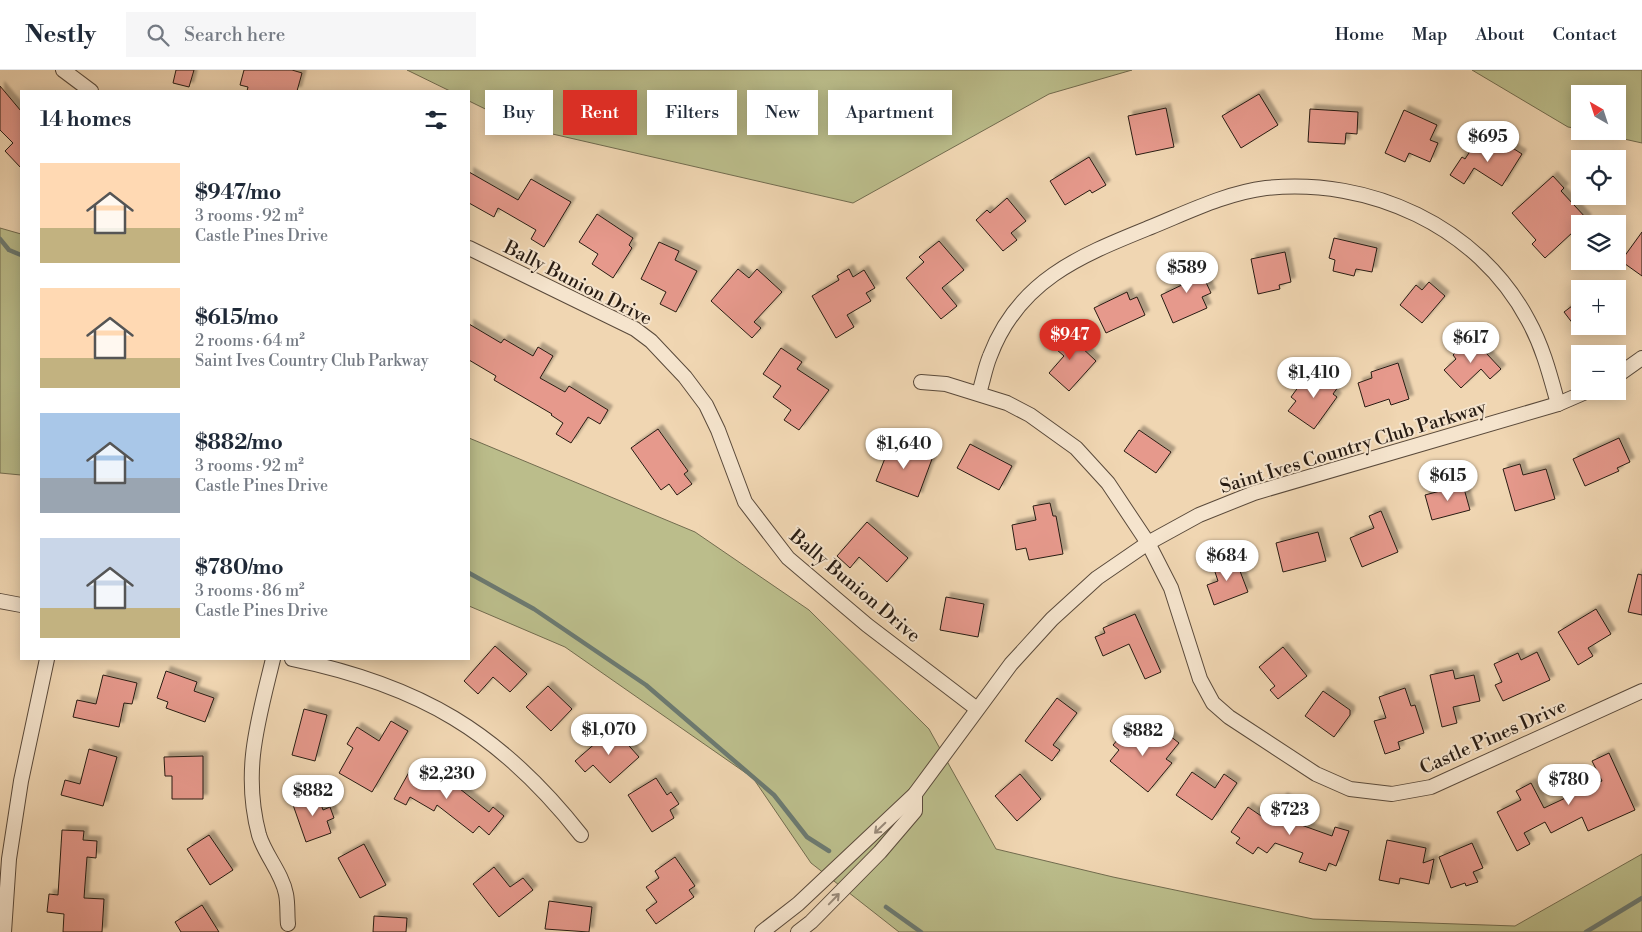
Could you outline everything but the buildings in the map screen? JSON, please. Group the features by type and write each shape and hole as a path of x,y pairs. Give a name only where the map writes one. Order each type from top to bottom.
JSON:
{"street":[{"path":"63,70 91,90"},
{"path":"979,393 990,356 1008,321 1033,290 1063,266 1092,250 1220,199 1264,188 1305,186 1350,190 1393,203 1434,223 1471,249 1502,282 1528,319 1546,360 1558,404"},
{"name":"Bally Bunion Drive","path":"470,248 635,329 651,342 686,377 706,405 718,430 745,502 788,558 867,625 977,709"},
{"path":"1626,369 1642,358"},
{"name":"Castle Pines Drive","path":"922,382 946,384 979,393 1030,415 1076,448 1108,483 1148,543 1171,588 1200,679 1214,703 1229,717 1316,774 1350,789 1392,794 1431,787 1642,691"},
{"name":"Saint Ives Country Club Parkway","path":"762,932 798,904 915,794 1011,664 1052,619 1097,578 1148,543 1199,515 1254,493 1558,404 1571,398"},
{"path":"0,601 20,605"},
{"path":"4,932 9,859 20,791 47,660"},
{"path":"273,660 253,744 250,788 260,838 286,893 288,924"},
{"path":"296,660 370,678 409,694 447,713 483,737 516,764 561,810 581,835"},
{"name":"Saint Ives Country Club Parkway","path":"798,932 811,922 880,852 915,811 915,794"}],"green space":[{"path":"407,70 1132,70 1049,94 853,203 553,134 553,90 485,90 485,109 470,101 470,90 448,90"},
{"path":"1472,70 1642,70 1642,143 1626,139 1626,85 1571,85 1571,128"},
{"path":"0,228 20,234 20,475 0,473"},
{"path":"470,438 695,532 809,610 929,729 996,849 1113,877 1313,919 1515,926 1642,854 1642,932 899,932 811,863 753,778 565,647 470,606"}],"waterway":[{"path":"0,239 9,250 20,255"},
{"path":"470,574 534,609 646,685 774,795 807,837 829,851"},
{"path":"1586,932 1642,898"},
{"path":"886,907 921,932"}]}
